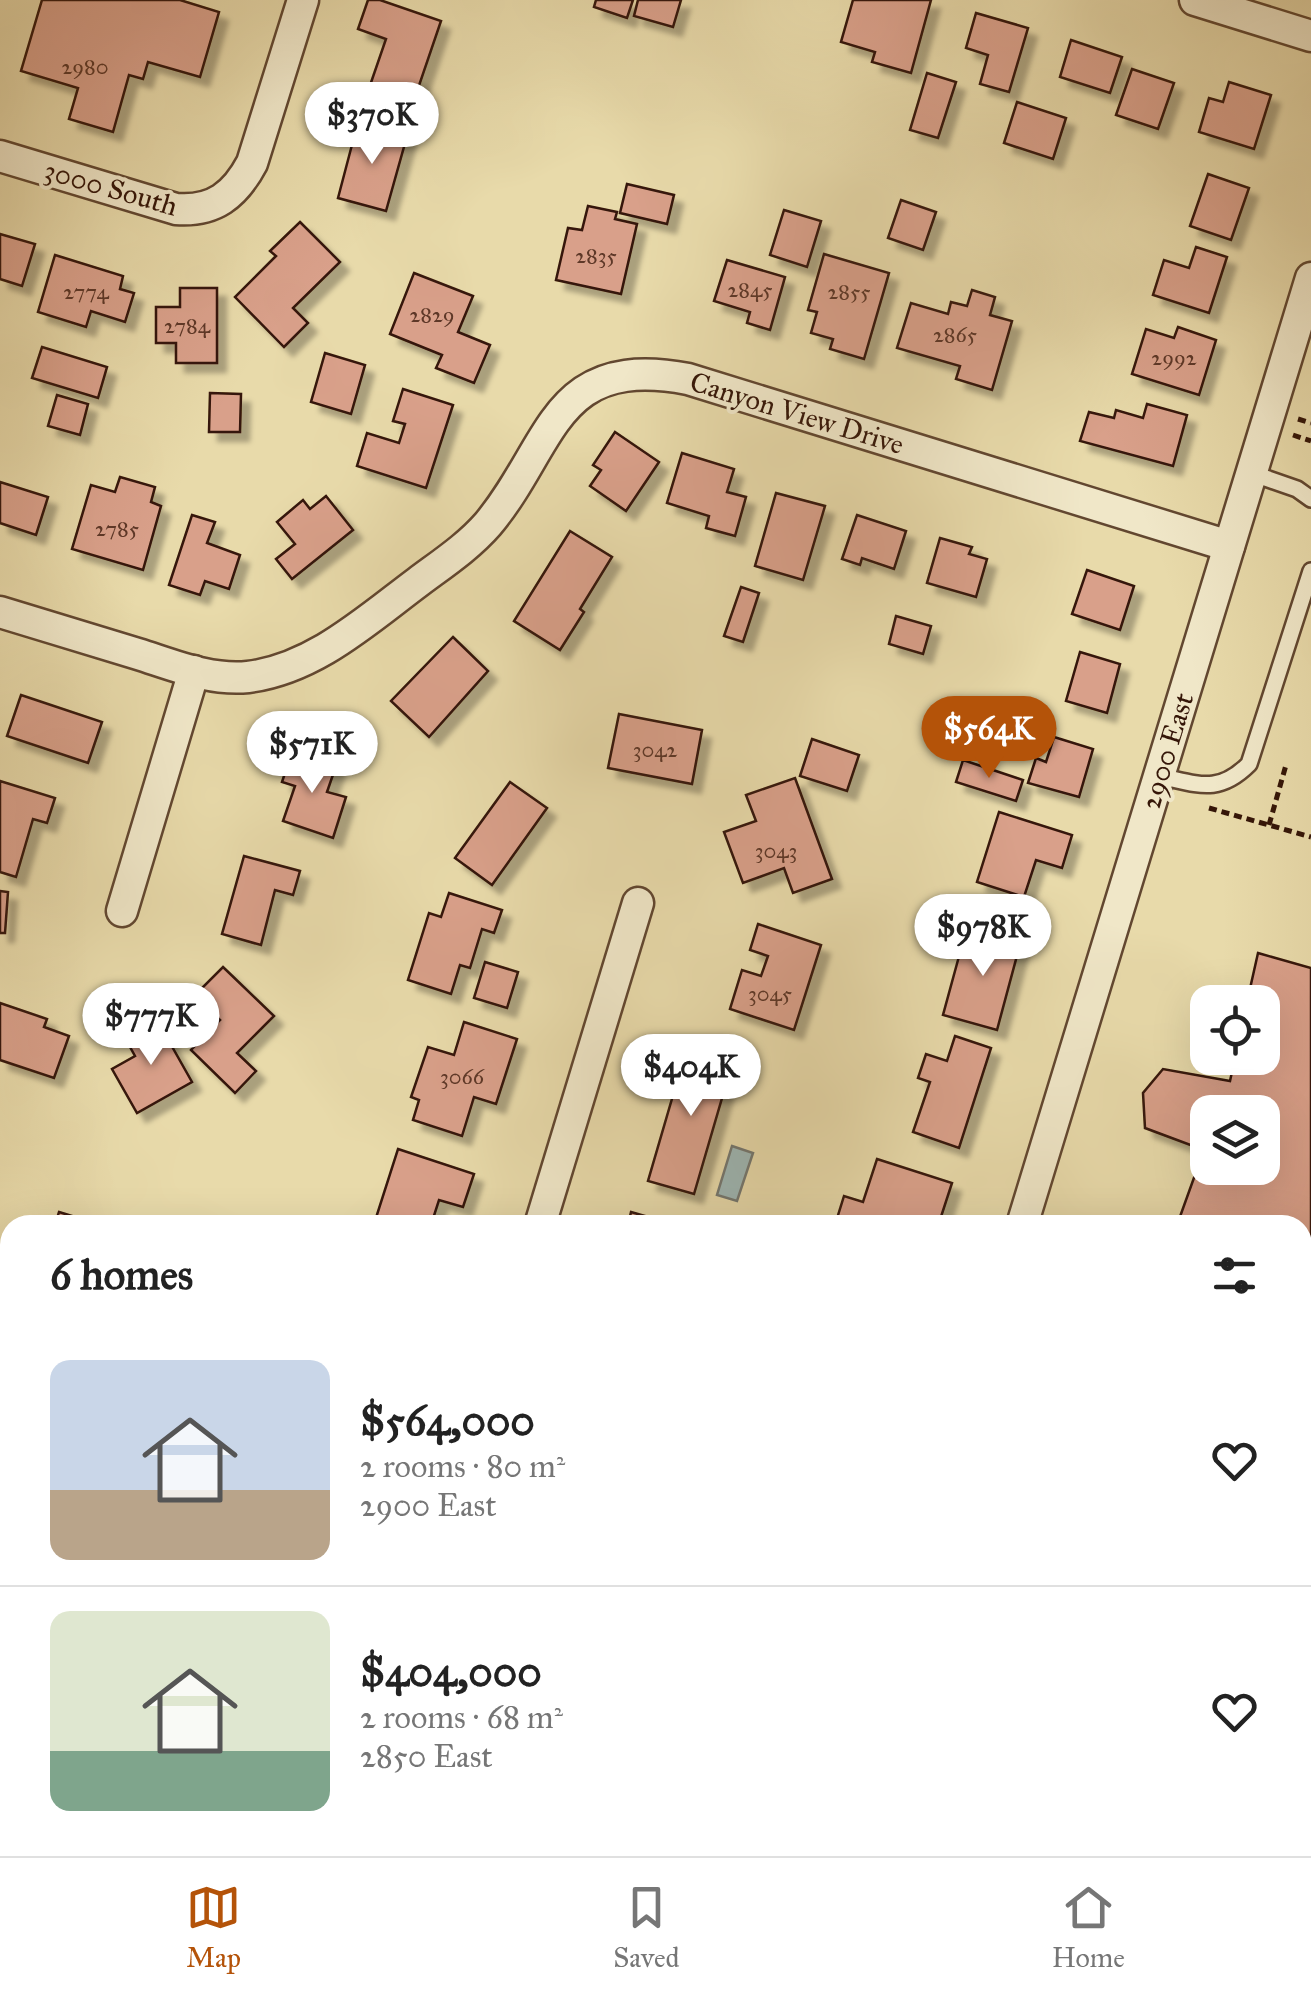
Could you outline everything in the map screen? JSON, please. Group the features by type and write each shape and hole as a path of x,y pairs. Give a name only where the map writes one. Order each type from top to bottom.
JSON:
{"street":[{"name":"3000 South","path":"0,156 176,209 192,210 222,201 234,192 252,164 303,0"},
{"path":"1195,0 1311,36"},
{"name":"2900 East","path":"1025,1215 1251,473 1302,342 1311,278"},
{"name":"Canyon View Drive","path":"0,612 224,678 266,674 292,665 343,639 477,536 504,501 558,413 576,397 618,378 641,374 688,379 1229,546"},
{"path":"122,911 194,671"},
{"path":"543,1215 638,904"}],"lane":[{"path":"1251,473 1297,489 1311,499"},
{"path":"1159,776 1207,786 1221,785 1234,780 1250,764 1311,571"}],"path":[{"path":"1298,418 1311,423"},
{"path":"1293,435 1311,441"},
{"path":"1269,825 1286,765"},
{"path":"1199,806 1311,838"}],"water":[{"path":"732,1146 753,1153 737,1201 717,1195"}],"building":[{"path":"42,0 180,0 219,12 200,77 148,62 143,79 129,75 113,132 69,119 78,88 21,71"},
{"path":"368,0 380,0 441,21 409,115 365,100 386,39 358,29"},
{"path":"596,0 633,0 627,18 594,7"},
{"path":"638,0 681,0 673,27 634,16"},
{"path":"853,0 931,0 911,73 872,62 875,52 841,42"},
{"path":"976,13 1028,28 1009,92 980,84 988,55 966,48"},
{"path":"1071,40 1122,57 1110,93 1060,77"},
{"path":"1132,69 1174,83 1158,129 1116,115"},
{"path":"927,73 956,82 938,138 910,130"},
{"path":"1229,82 1271,95 1254,149 1199,132 1209,98 1223,102"},
{"path":"1017,102 1066,118 1053,159 1004,143"},
{"path":"358,122 407,136 386,211 338,198"},
{"path":"1208,174 1249,188 1231,240 1190,226"},
{"path":"627,184 674,195 667,224 620,213"},
{"path":"901,200 936,212 923,250 888,238"},
{"path":"588,206 617,212 615,219 637,224 621,294 556,280 568,228 582,230"},
{"path":"784,210 821,221 807,267 770,255"},
{"path":"300,222 340,262 293,308 308,323 284,347 235,297 276,256 270,251"},
{"path":"0,234 35,244 22,286 0,279"},
{"path":"1196,247 1227,257 1209,313 1153,295 1164,260 1189,268"},
{"path":"824,254 889,273 864,359 830,349 833,339 811,333 817,312 808,310"},
{"path":"55,255 123,276 120,289 134,293 125,322 91,311 86,327 38,312"},
{"path":"727,260 785,277 770,330 747,323 750,312 714,301"},
{"path":"414,273 473,296 458,332 490,345 474,383 436,368 442,355 390,334"},
{"path":"180,288 217,288 217,363 176,363 176,343 156,343 156,307 180,307"},
{"path":"972,290 995,297 990,315 1012,321 992,390 956,379 960,366 897,348 911,303 948,314 951,302 967,306"},
{"path":"1178,327 1216,340 1199,395 1132,374 1146,329 1174,338"},
{"path":"42,347 107,367 98,398 32,378"},
{"path":"325,353 365,365 351,414 311,402"},
{"path":"403,389 453,405 426,488 357,466 367,433 399,443 405,424 393,421"},
{"path":"210,393 241,394 240,432 209,432"},
{"path":"57,395 88,404 80,435 48,426"},
{"path":"1147,404 1187,415 1173,466 1080,441 1089,412 1114,418 1116,410 1143,418"},
{"path":"615,432 659,462 626,511 590,486 601,470 593,465"},
{"path":"682,453 734,469 727,492 746,497 735,536 706,528 709,516 667,503"},
{"path":"120,477 155,487 151,502 161,506 143,570 72,549 91,485 115,492"},
{"path":"0,482 48,497 36,535 0,523"},
{"path":"776,493 825,506 803,580 755,566"},
{"path":"326,496 353,530 292,579 276,559 295,544 277,522 303,500 310,509"},
{"path":"192,515 215,522 207,543 240,555 229,589 205,581 200,595 169,585"},
{"path":"857,515 906,531 894,569 862,558 860,565 842,559"},
{"path":"570,531 612,557 560,650 514,621"},
{"path":"940,538 972,547 969,554 987,559 976,597 927,583"},
{"path":"1087,570 1134,586 1120,630 1072,614"},
{"path":"741,587 759,593 743,642 724,636"},
{"path":"896,616 931,626 923,654 889,644"},
{"path":"453,637 488,671 429,737 391,701"},
{"path":"1080,652 1120,664 1107,713 1066,701"},
{"path":"21,695 102,722 88,763 7,736"},
{"path":"619,714 702,730 692,784 608,768"},
{"path":"1054,737 1093,749 1079,797 1028,783 1036,758 1046,762"},
{"path":"812,739 859,755 847,791 800,776"},
{"path":"292,752 336,766 327,792 346,797 333,838 283,821 295,786 282,782"},
{"path":"963,760 1023,780 1016,801 956,782"},
{"path":"795,778 832,879 793,893 784,868 743,883 724,832 756,821 746,795"},
{"path":"0,781 55,798 47,823 33,819 16,877 0,872"},
{"path":"510,782 547,808 492,885 455,858"},
{"path":"999,812 1072,835 1062,868 1036,860 1024,897 977,882"},
{"path":"244,856 300,871 293,895 275,890 261,945 222,934"},
{"path":"0,891 8,892 5,933 0,933"},
{"path":"449,893 502,910 494,933 482,929 470,968 460,965 451,994 408,980 429,913 441,917"},
{"path":"758,924 821,945 794,1030 730,1009 742,970 761,976 768,956 750,950"},
{"path":"981,926 1022,937 997,1030 943,1015 961,949 974,953"},
{"path":"1258,953 1311,968 1311,1215 1181,1215 1191,1185 1280,1185 1280,1095 1190,1095 1190,1145 1145,1128 1143,1093 1163,1069 1230,1081 1231,1075 1280,1075 1280,985 1251,985"},
{"path":"485,962 518,972 507,1008 474,998"},
{"path":"223,967 274,1016 237,1053 256,1071 235,1093 191,1050 220,1020 195,995"},
{"path":"0,1003 47,1019 44,1027 69,1036 54,1078 0,1060"},
{"path":"157,1020 192,1082 137,1113 112,1069 135,1056 125,1038"},
{"path":"464,1022 517,1039 496,1104 474,1097 462,1136 413,1120 419,1100 411,1097 428,1047 454,1055"},
{"path":"955,1036 991,1048 959,1148 913,1132 930,1082 918,1078 926,1054 947,1061"},
{"path":"688,1044 734,1057 694,1194 648,1181"},
{"path":"398,1149 474,1174 463,1207 439,1200 434,1215 377,1215"},
{"path":"877,1159 952,1183 942,1215 838,1215 844,1196 863,1202"}]}
